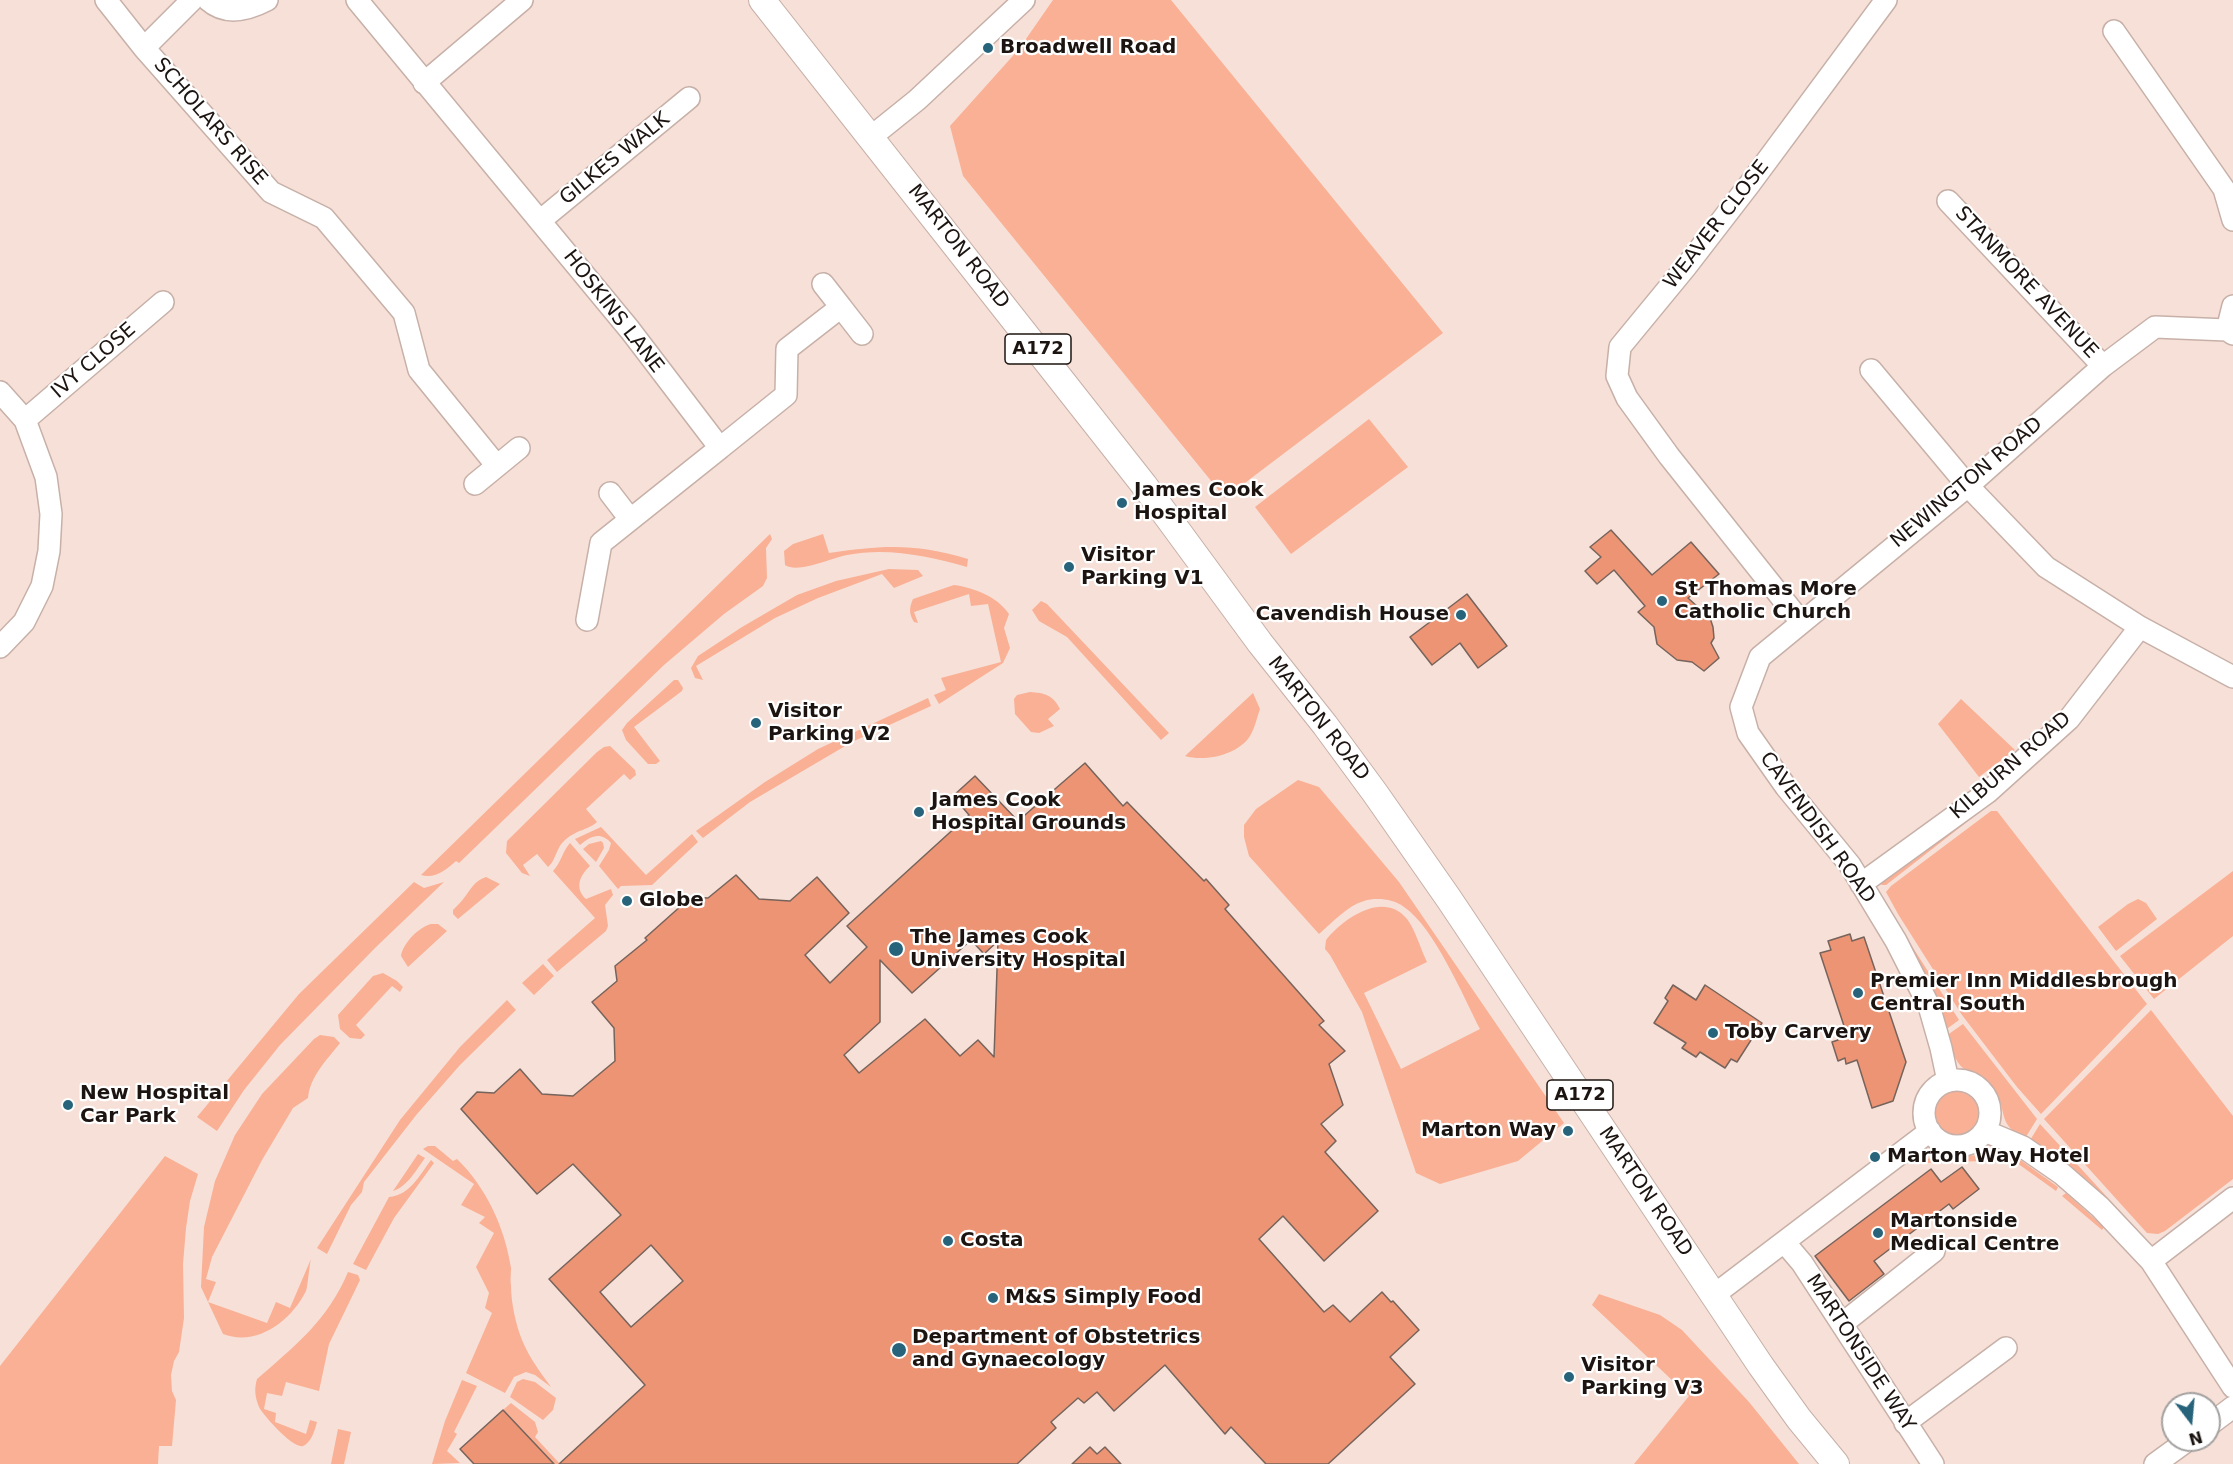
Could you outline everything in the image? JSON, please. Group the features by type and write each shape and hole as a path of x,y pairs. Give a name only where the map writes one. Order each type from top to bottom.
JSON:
{"main road":[{"name":"MARTON ROAD","path":"762,0 1144,485 1260,644 1369,785 1449,899 1774,1384 1836,1464"}],"street":[{"name":"SCHOLARS RISE","path":"106,0 144,48 271,192 324,218 397,304 404,313 419,370 497,466"},
{"name":"SCHOLARS RISE","path":"144,48 192,0"},
{"path":"208,0 212,4 231,10 249,9 267,0"},
{"name":"HOSKINS LANE","path":"357,0 630,330 720,448"},
{"path":"424,83 522,0"},
{"path":"871,137 917,100 1024,0"},
{"name":"WEAVER CLOSE","path":"1801,622 1669,456 1627,398 1617,376 1620,347 1749,185 1886,0"},
{"path":"2114,31 2224,189 2233,220"},
{"name":"GILKES WALK","path":"540,220 689,98"},
{"name":"STANMORE AVENUE","path":"1948,201 2103,366"},
{"path":"823,284 862,334"},
{"name":"IVY CLOSE","path":"25,420 163,302"},
{"path":"2230,332 2233,306"},
{"path":"587,620 601,543 786,395 787,350 841,307"},
{"name":"NEWINGTON ROAD","path":"1741,707 1760,657 1968,486 2103,366 2155,327 2230,332"},
{"path":"1871,370 1968,486 2046,567 2140,627 2233,677"},
{"path":"0,392 25,420 46,477 51,514 49,551 42,586 24,622 0,648"},
{"path":"475,484 519,448"},
{"path":"610,493 630,519"},
{"name":"KILBURN ROAD","path":"1861,884 1988,792 2069,719 2140,627"},
{"name":"CAVENDISH ROAD","path":"1741,707 1749,733 1786,787 1850,865 1896,941 1929,1006 1948,1081"},
{"path":"1958,1080 1977,1086 1989,1102 1989,1122 1977,1139 1968,1144 1957,1146 1947,1144 1937,1139 1930,1131 1924,1112 1926,1102 1931,1093 1948,1081 1958,1080"},
{"path":"1714,1295 1930,1131"},
{"path":"1984,1131 2023,1147 2062,1174 2100,1207 2151,1261 2233,1387"},
{"path":"2151,1261 2233,1198"},
{"name":"MARTONSIDE WAY","path":"1785,1243 1802,1263 1933,1464"},
{"path":"1842,1324 1934,1251"},
{"path":"1905,1423 2006,1348"},
{"path":"2155,1464 2172,1452"}],"shaded area":[{"path":"1053,0 1171,0 1443,333 1225,498 963,176 950,126 1019,49"},
{"path":"1369,419 1408,467 1291,554 1255,507"},
{"path":"770,534 772,539 766,548 767,578 763,586 724,614 664,665 459,863 456,861 436,875 421,875"},
{"path":"823,534 829,553 883,547 915,548 968,559 967,567 938,559 893,552 847,555 798,568 785,565 784,551 793,544"},
{"path":"889,569 918,570 923,576 894,588 882,574 818,598 775,618 696,666 703,680 695,678 691,668 698,656 797,595 836,581"},
{"path":"954,585 984,594 1004,608 1009,614 1004,628 1010,648 1003,663 939,704 934,695 946,690 941,678 1001,662 988,604 971,606 969,594 914,612 918,623 914,622 910,611 913,599"},
{"path":"1041,601 1047,604 1169,733 1161,740 1067,637 1039,621 1032,610"},
{"path":"674,680 678,680 683,688 682,691 634,727 660,761 656,764 648,764 626,740 622,730"},
{"path":"1030,692 1048,696 1060,709 1048,719 1054,726 1039,733 1031,732 1015,714 1014,699 1017,695"},
{"path":"1253,693 1260,709 1252,733 1245,743 1229,752 1211,757 1185,756"},
{"path":"928,698 931,706 852,742 750,802 703,838 696,831 765,782 818,749"},
{"path":"1961,699 2015,750 1979,777 1938,724"},
{"path":"610,746 635,770 636,775 630,780 624,774 586,809 597,822 563,842 548,867 537,854 523,865 530,876 522,873 506,853 507,841 597,752"},
{"path":"1298,780 1319,787 1399,882 1564,1123 1518,1161 1440,1184 1416,1173 1362,1012 1325,949 1326,940 1353,916 1375,907 1387,907 1397,911 1410,923 1427,962 1364,993 1401,1069 1480,1029 1437,946 1415,917 1404,907 1385,900 1364,901 1346,910 1319,934 1249,856 1244,837 1244,825 1256,809"},
{"path":"1987,801 1990,804 1886,885 1881,885 1884,879"},
{"path":"1991,811 1997,811 2147,1004 2041,1114 2017,1087 1962,1015 1886,892"},
{"path":"601,827 646,875 692,834 698,842 652,885 621,886 618,889 599,866 611,843 599,836 592,837 580,845 575,839"},
{"path":"601,841 604,848 596,862 583,849 589,844"},
{"path":"570,843 590,866 583,873 580,882 582,895 586,899 611,889 613,895 605,905 608,926 606,931 557,972 547,960 595,918 553,871"},
{"path":"2233,871 2233,936 2154,999 2120,956"},
{"path":"486,877 500,884 458,919 453,914 453,910 476,883"},
{"path":"414,882 424,888 444,882 376,947 280,1045 244,1090 217,1131 197,1117 299,994"},
{"path":"1880,896 1959,1020 1944,1031"},
{"path":"2138,899 2146,903 2157,919 2116,951 2098,927"},
{"path":"431,924 438,924 447,931 408,967 401,956 402,951 417,932"},
{"path":"543,964 554,976 534,995 522,983"},
{"path":"383,973 403,987 400,992 392,986 356,1025 365,1035 361,1039 350,1038 340,1029 338,1015 373,976"},
{"path":"507,1000 516,1010 460,1065 417,1114 364,1182 362,1192 351,1205 327,1254 317,1248 400,1120 460,1047"},
{"path":"2151,1010 2233,1116 2233,1179 2158,1234 2147,1233 2044,1119"},
{"path":"1963,1024 2037,1119 2024,1140 2009,1127 1991,1086 1964,1069 1955,1058 1946,1036"},
{"path":"320,1035 334,1037 340,1043 316,1075 308,1098 293,1108 262,1160 212,1257 206,1279 216,1282 208,1302 201,1287 204,1227 215,1181 235,1135 262,1094 314,1039"},
{"path":"1957,1088 1971,1092 1978,1099 1982,1113 1978,1127 1971,1134 1957,1138 1943,1134 1936,1127 1932,1113 1936,1099 1943,1092"},
{"path":"2040,1124 2152,1246 2150,1247 2029,1142"},
{"path":"435,1146 453,1161 457,1159 477,1182 493,1209 508,1253 514,1314 520,1334 531,1358 551,1387 535,1375 526,1372 514,1377 505,1393 466,1373 492,1313 485,1308 489,1293 476,1267 494,1233 479,1223 485,1217 461,1205 474,1184 423,1149"},
{"path":"418,1154 425,1158 407,1182 393,1191"},
{"path":"1995,1154 2013,1156 2011,1160 1925,1163 1922,1159"},
{"path":"165,1156 198,1174 190,1201 186,1228 183,1264 184,1318 179,1352 171,1375 172,1391 176,1400 172,1446 159,1446 158,1464 0,1464 0,1366"},
{"path":"2019,1159 2058,1187 2056,1191 2017,1163"},
{"path":"431,1160 434,1163 394,1218 366,1270 353,1264 389,1197 408,1189"},
{"path":"2066,1193 2104,1227 2102,1230 2062,1196"},
{"path":"311,1259 307,1288 300,1302 272,1329 248,1337 223,1334 208,1302 267,1323 276,1302 290,1308"},
{"path":"348,1272 358,1275 360,1280 329,1344 319,1391 286,1382 282,1396 267,1393 264,1409 276,1413 275,1422 306,1434 310,1420 317,1422 308,1442 303,1446 298,1446 279,1431 259,1407 255,1393 257,1379 309,1331 331,1304"},
{"path":"1599,1294 1660,1315 1682,1330 1749,1402 1799,1464 1634,1464 1689,1396 1592,1305"},
{"path":"523,1379 535,1382 556,1398 553,1410 543,1420 510,1397 517,1382"},
{"path":"462,1380 477,1386 454,1432 457,1434 447,1451 460,1463 432,1464 445,1421"},
{"path":"511,1403 535,1422 538,1432 535,1437 560,1464 554,1464 503,1410"},
{"path":"338,1429 351,1432 344,1464 331,1464"}],"building":[{"name":"St Thomas More Catholic Church","path":"1611,530 1652,575 1691,542 1719,574 1688,598 1710,618 1713,627 1714,638 1711,643 1719,658 1704,671 1692,662 1677,660 1657,644 1654,627 1638,612 1645,606 1614,570 1597,584 1585,571 1601,557 1590,547"},
{"name":"Cavendish House","path":"1467,594 1507,646 1478,668 1460,643 1432,665 1410,637"},
{"path":"1085,763 1123,806 1127,802 1204,881 1206,879 1229,905 1225,909 1324,1021 1319,1025 1345,1051 1329,1064 1343,1105 1321,1124 1336,1141 1325,1152 1378,1211 1324,1261 1283,1216 1259,1239 1324,1312 1333,1305 1350,1322 1382,1292 1391,1302 1393,1301 1419,1330 1390,1357 1415,1384 1328,1464 1266,1464 1231,1427 1225,1434 1165,1365 1114,1411 1097,1392 1084,1403 1078,1398 1051,1422 1056,1428 1017,1464 559,1464 645,1385 549,1279 621,1215 573,1164 537,1194 461,1109 477,1092 494,1093 520,1069 542,1094 573,1096 615,1061 614,1028 592,1002 617,981 615,966 647,940 645,938 691,897 708,898 736,875 759,899 790,901 817,877 849,913 805,955 830,983 867,947 847,926 969,815 953,796 975,776 1018,821","holes":["971,940 984,954 998,941 994,1057 978,1040 960,1056 925,1019 859,1073 844,1055 880,1022 880,960 912,993","651,1245 683,1281 631,1327 600,1292"]},
{"name":"Premier Inn Middlesbrough Central South","path":"1850,934 1852,941 1864,937 1906,1062 1893,1101 1872,1108 1857,1060 1846,1064 1845,1058 1838,1061 1832,1042 1838,1040 1837,1035 1846,1032 1820,953 1831,950 1828,941"},
{"name":"Toby Carvery","path":"1673,985 1696,1000 1705,985 1762,1023 1737,1062 1731,1059 1725,1068 1700,1052 1696,1057 1682,1048 1686,1043 1654,1023 1668,1001 1665,998"},
{"name":"Martonside Medical Centre","path":"1962,1167 1979,1189 1953,1209 1949,1204 1874,1261 1884,1274 1849,1301 1815,1256 1931,1169 1941,1182"},
{"path":"503,1410 554,1464 474,1464 460,1449"},
{"path":"1090,1447 1097,1454 1105,1447 1121,1464 1072,1464"}],"place":[{"name":"Broadwell Road","path":"988,48"},
{"name":"James Cook Hospital","path":"1122,503"},
{"name":"Visitor Parking V1","path":"1069,567"},
{"name":"St Thomas More Catholic Church","path":"1662,601"},
{"name":"Cavendish House","path":"1461,615"},
{"name":"Visitor Parking V2","path":"756,723"},
{"name":"James Cook Hospital Grounds","path":"919,812"},
{"name":"Globe","path":"627,901"},
{"name":"The James Cook University Hospital","path":"896,949"},
{"name":"Premier Inn Middlesbrough Central South","path":"1858,993"},
{"name":"Toby Carvery","path":"1713,1033"},
{"name":"New Hospital Car Park","path":"68,1105"},
{"name":"Marton Way","path":"1568,1131"},
{"name":"Marton Way Hotel","path":"1875,1157"},
{"name":"Martonside Medical Centre","path":"1878,1233"},
{"name":"Costa","path":"948,1241"},
{"name":"M&S Simply Food","path":"993,1298"},
{"name":"Department of Obstetrics and Gynaecology","path":"899,1350"},
{"name":"Visitor Parking V3","path":"1569,1377"}]}
